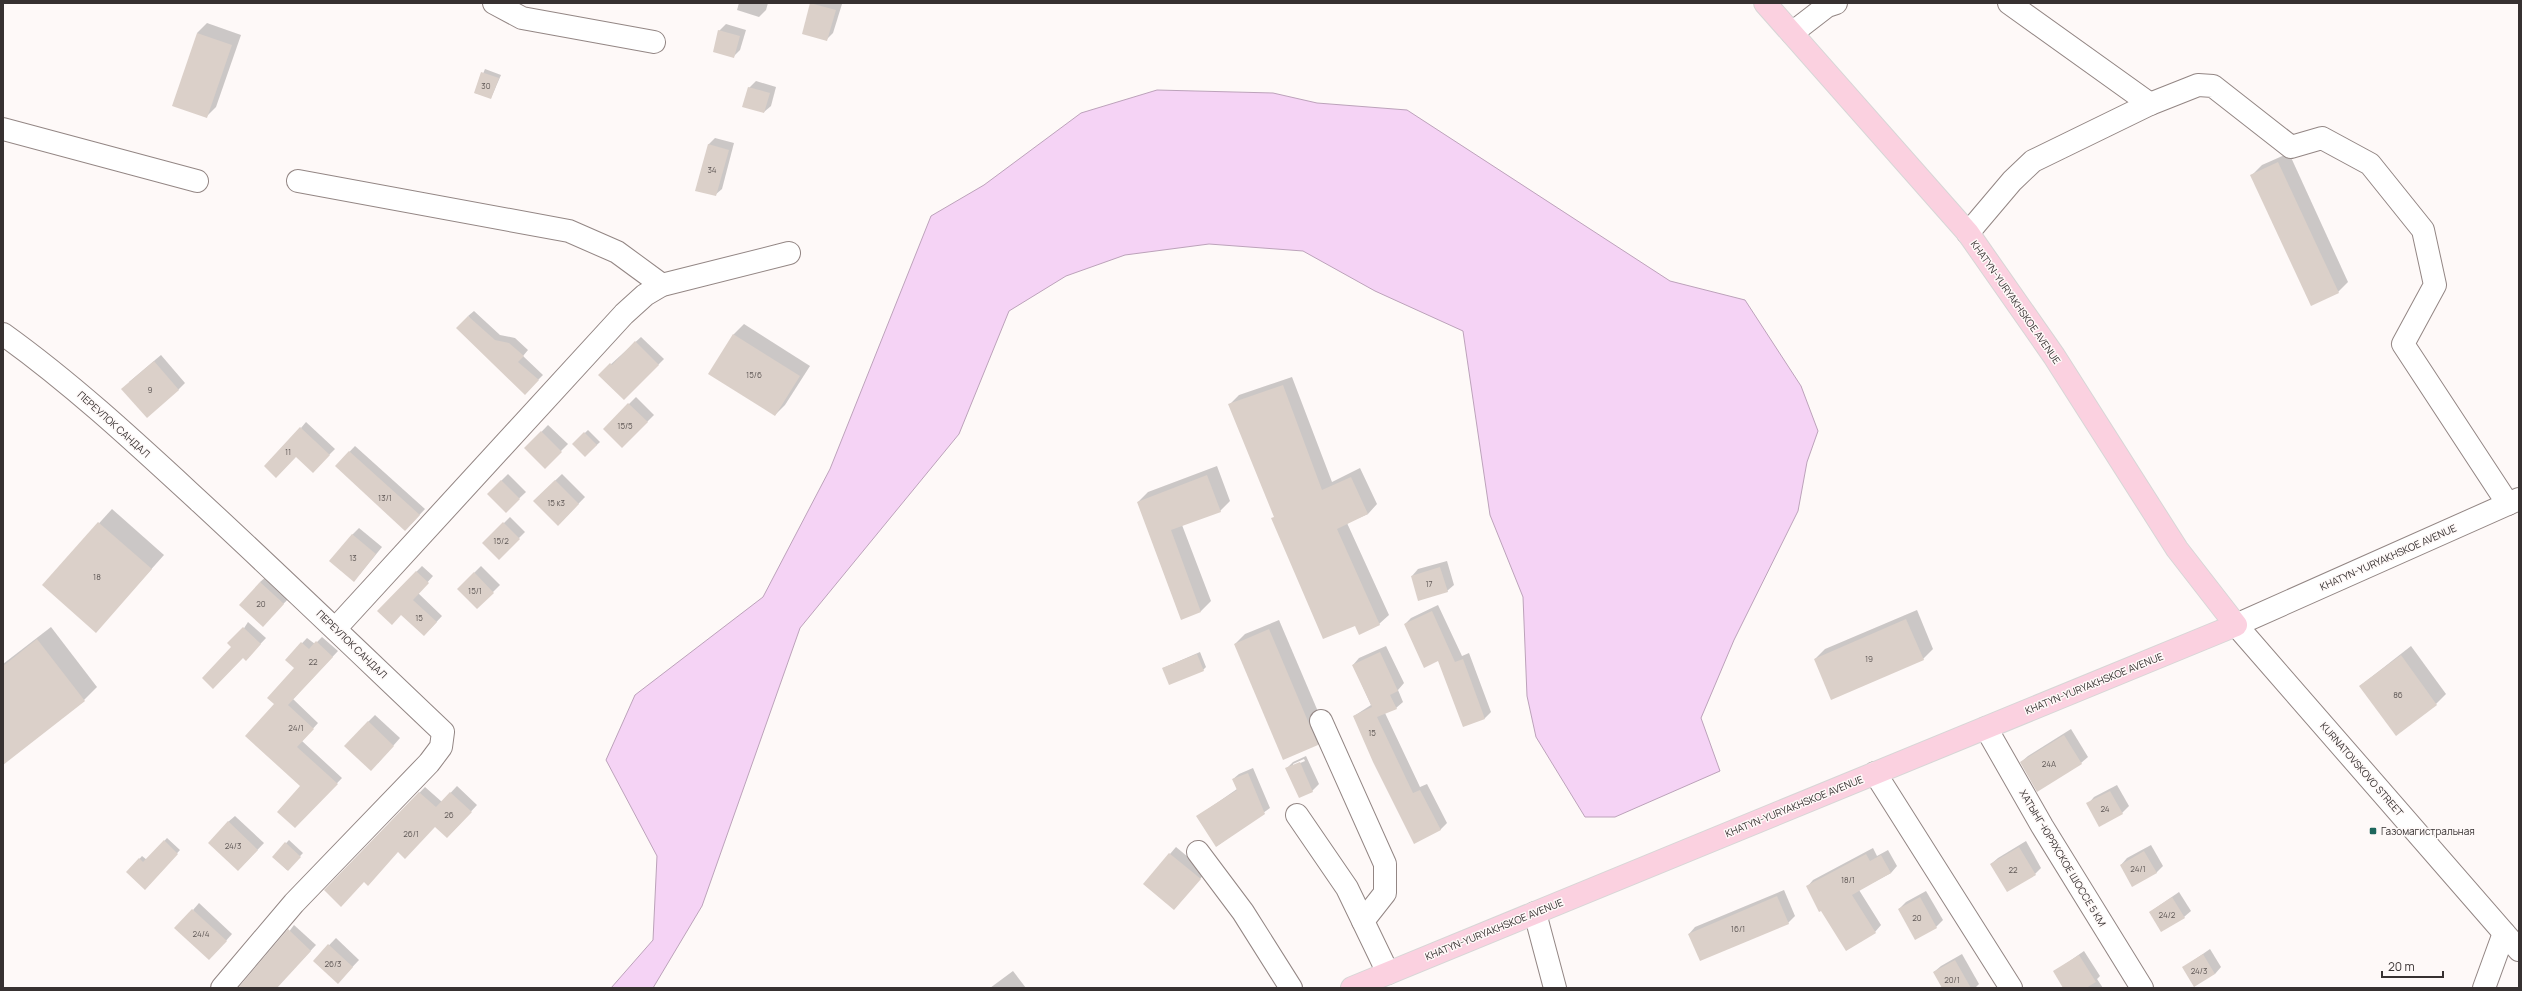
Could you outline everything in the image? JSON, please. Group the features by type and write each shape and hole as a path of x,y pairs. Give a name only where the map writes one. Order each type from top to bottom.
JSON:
{"main road":[{"name":"KHATYN-YURYAKHSKOE AVENUE","path":"1352,988 2236,625 2177,549 2054,356 1968,233 1765,3"}],"street":[{"path":"494,3 522,18 654,42"},
{"path":"1792,33 1827,6 1836,3"},
{"path":"2009,3 2150,104"},
{"path":"1968,233 2012,181 2033,161 2150,104 2198,85 2212,86 2291,147 2322,138 2370,164 2423,230 2435,285 2403,344 2513,501"},
{"path":"3,129 197,181"},
{"path":"298,181 569,231 617,252 662,286"},
{"path":"336,628 624,314 645,295 662,286 789,253"},
{"name":"ПЕРЕУЛОК САНДАЛ","path":"3,334 87,399 336,628 443,732 441,747 294,903 222,988"},
{"name":"KHATYN-YURYAKHSKOE AVENUE","path":"2236,625 2513,501"},
{"name":"KURNATOVSKOVO STREET","path":"2236,625 2519,950"},
{"path":"1321,721 1385,864 1386,893 1363,922"},
{"name":"ХАТЫНГ-ЮРЯХСКОЕ ШОССЕ 5 КМ","path":"1986,728 2042,826 2142,988"},
{"path":"1875,773 2011,988"},
{"path":"1297,815 1347,888 1388,973"},
{"path":"1198,852 1243,912 1291,988"},
{"path":"1535,913 1556,988"},
{"path":"2484,988 2504,933"}],"shaded area":[{"path":"1157,90 1273,93 1317,103 1407,110 1670,281 1745,300 1801,386 1818,431 1807,462 1798,511 1734,640 1701,718 1720,771 1615,817 1585,817 1536,737 1527,696 1523,597 1490,515 1463,331 1375,291 1303,251 1209,244 1125,255 1066,276 1009,311 959,434 800,628 702,906 653,988 611,988 653,940 657,856 606,760 635,695 763,597 830,469 931,216 984,185 1081,113"}],"building":[{"path":"810,3 836,10 827,41 802,34"},
{"path":"718,30 740,36 734,58 713,52"},
{"path":"197,33 232,45 207,118 172,106"},
{"path":"481,72 499,78 491,99 474,93"},
{"path":"748,87 770,93 764,113 742,107"},
{"path":"708,144 729,150 716,196 695,191"},
{"path":"2278,162 2339,293 2311,306 2250,175"},
{"path":"468,316 495,340 509,343 524,356 518,362 539,380 525,395 456,328"},
{"path":"733,334 800,376 775,416 708,374"},
{"path":"635,341 659,365 624,400 598,375 610,363 612,365"},
{"path":"154,361 179,390 147,418 121,389"},
{"path":"1283,385 1322,490 1351,477 1368,514 1337,529 1380,625 1359,635 1355,626 1323,639 1271,518 1274,517 1228,404"},
{"path":"628,403 648,422 622,448 603,429"},
{"path":"300,427 330,455 313,473 296,457 276,478 264,466"},
{"path":"541,431 562,452 545,469 524,448"},
{"path":"584,432 597,445 585,457 572,444"},
{"path":"349,451 420,515 405,531 335,466"},
{"path":"1207,475 1221,512 1171,530 1201,612 1181,620 1137,502"},
{"path":"501,480 520,499 506,513 487,494"},
{"path":"555,480 579,504 558,526 533,501"},
{"path":"98,522 152,569 96,633 42,585"},
{"path":"503,522 520,539 499,560 482,543"},
{"path":"352,534 376,554 354,582 329,561"},
{"path":"1440,567 1448,592 1418,601 1411,576"},
{"path":"416,571 429,583 413,600 437,622 424,636 401,615 392,625 377,611"},
{"path":"474,572 494,593 477,609 457,589"},
{"path":"260,582 284,604 263,627 239,605"},
{"path":"1432,611 1455,662 1463,659 1485,719 1463,727 1438,661 1424,668 1404,624"},
{"path":"1906,619 1924,660 1831,700 1814,659"},
{"path":"243,627 261,644 246,661 243,658 213,689 202,678 231,647 227,643"},
{"path":"1269,629 1318,745 1283,760 1234,644"},
{"path":"37,639 85,701 3,765 3,666"},
{"path":"316,641 333,657 288,705 314,729 297,747 338,784 295,828 277,812 300,786 245,736 274,704 267,698 294,668 285,660 301,642 309,649"},
{"path":"1380,652 1398,691 1390,695 1397,709 1377,717 1413,793 1420,790 1441,830 1414,844 1373,762 1353,716 1372,707 1352,665"},
{"path":"1197,654 1204,671 1169,685 1162,668"},
{"path":"2401,655 2437,705 2396,736 2359,686"},
{"path":"368,721 394,746 371,771 344,746"},
{"path":"2064,735 2082,764 2037,792 2020,762"},
{"path":"1300,762 1313,792 1299,798 1285,768"},
{"path":"1248,773 1265,814 1216,847 1196,816 1237,790 1232,779"},
{"path":"2110,791 2123,814 2099,827 2086,803"},
{"path":"419,792 436,807 450,792 472,812 447,838 435,827 405,859 398,852 368,886 364,882 341,907 324,890"},
{"path":"228,821 258,850 238,871 208,843"},
{"path":"164,840 178,854 145,890 126,872 139,858 143,862"},
{"path":"285,842 301,857 288,871 272,857"},
{"path":"2019,847 2036,875 2007,892 1990,864"},
{"path":"2144,851 2157,873 2132,887 2120,865"},
{"path":"1169,853 1201,879 1174,910 1143,884"},
{"path":"1866,854 1870,861 1881,855 1891,873 1852,895 1876,933 1846,951 1821,911 1819,912 1806,886"},
{"path":"1777,896 1789,924 1700,961 1688,934"},
{"path":"1920,897 1937,928 1915,940 1898,909"},
{"path":"2172,897 2185,918 2161,932 2149,912"},
{"path":"192,909 227,941 209,960 174,928"},
{"path":"288,929 311,951 277,988 238,988"},
{"path":"328,944 353,967 338,984 313,961"},
{"path":"2203,954 2215,974 2194,987 2182,967"},
{"path":"2079,955 2096,982 2086,988 2063,988 2053,971"},
{"path":"1955,960 1971,988 1942,988 1933,972"}],"place":[{"name":"Газомагистральная","path":"2373,831"}]}
